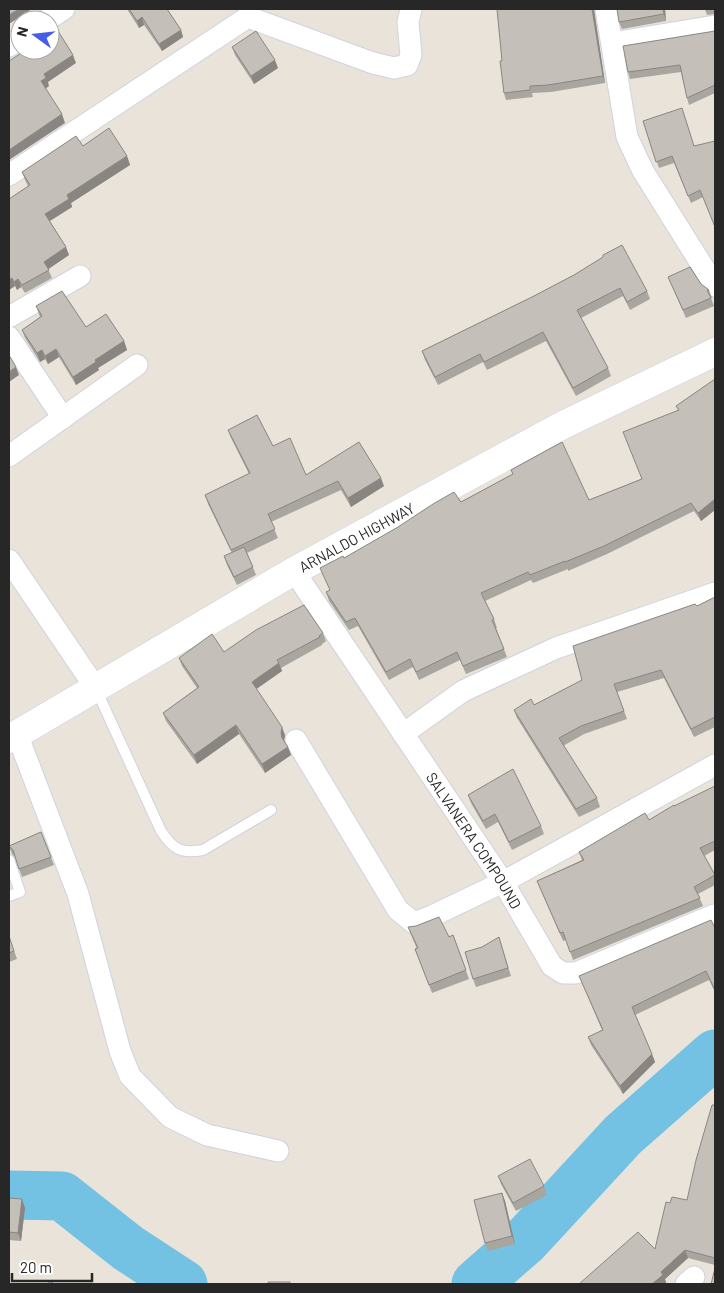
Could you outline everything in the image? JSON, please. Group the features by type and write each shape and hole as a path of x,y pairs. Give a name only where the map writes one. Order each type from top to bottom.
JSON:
{"main road":[{"name":"ARNALDO HIGHWAY","path":"13,736 294,571 563,425 715,352"}],"street":[{"path":"9,174 248,17 373,63 394,68 407,65 411,55 408,22 411,9"},
{"path":"606,9 627,137 643,171 715,286"},
{"path":"612,43 715,26"},
{"path":"9,317 80,276"},
{"path":"9,337 64,418"},
{"path":"9,456 137,365"},
{"path":"9,560 95,687"},
{"name":"SALVANERA COMPOUND","path":"294,571 503,882 552,966 563,973 576,973 714,915"},
{"path":"404,734 464,691 556,648 715,593"},
{"path":"13,736 78,894 120,1050 130,1076 170,1117 207,1135 278,1151"},
{"path":"296,740 398,910 414,923 503,882 715,765"},
{"path":"686,1284 694,1277 692,1284"}],"lane":[{"path":"95,687 160,831 174,848 192,852 203,850 271,810"},
{"path":"9,860 20,892 9,896"}],"building":[{"path":"129,9 167,9 181,30 159,44 142,17 137,21"},
{"path":"497,9 592,9 603,76 530,86 530,90 504,93"},
{"path":"617,9 663,9 664,14 619,22"},
{"path":"256,31 275,60 251,76 232,47"},
{"path":"715,31 715,85 687,98 680,65 628,72 623,46"},
{"path":"60,34 73,55 44,74 46,78 41,81 62,114 9,150 9,61 60,60"},
{"path":"682,108 694,146 715,141 715,227 700,190 688,196 672,156 656,162 643,121"},
{"path":"109,128 127,156 67,195 69,199 45,214 66,247 44,262 49,270 22,285 18,279 14,282 12,278 9,280 9,199 30,185 22,172 76,136 83,146"},
{"path":"622,245 647,291 627,302 620,288 577,310 608,368 573,388 543,332 484,362 480,354 435,377 422,351 574,275 603,257 603,255"},
{"path":"690,267 701,284 709,290 707,290 711,298 683,310 668,277"},
{"path":"62,291 86,327 106,314 124,341 73,377 56,349 45,356 42,350 37,353 22,330 42,316 36,306"},
{"path":"9,355 16,367 9,372"},
{"path":"715,379 715,499 698,513 691,503 604,546 530,575 528,572 481,593 494,619 492,620 504,649 463,666 457,652 416,672 410,659 386,672 355,618 346,622 326,592 330,590 320,568 343,556 344,558 454,492 461,502 513,474 511,470 562,442 589,500 642,479 623,432 679,410 676,406"},
{"path":"257,415 273,446 290,438 306,475 359,442 381,478 348,498 338,481 268,514 275,529 231,550 205,495 250,473 228,430"},
{"path":"244,547 253,567 234,577 224,556"},
{"path":"715,597 715,717 691,729 661,670 614,684 624,711 581,726 559,738 597,798 576,809 514,710 531,699 534,705 582,680 573,646 695,604 697,606"},
{"path":"304,605 323,633 320,637 277,660 279,663 252,682 282,727 282,738 288,747 262,764 236,725 194,755 163,713 199,687 179,658 212,634 224,652 256,630"},
{"path":"513,769 541,826 509,842 495,814 483,821 468,795"},
{"path":"715,786 715,841 700,848 715,875 694,887 700,898 570,952 563,932 560,933 537,881 584,860 579,852 645,813 649,820 674,805"},
{"path":"41,832 51,857 19,869 13,850 9,846"},
{"path":"439,917 449,937 453,935 466,970 429,985 415,949 418,948 408,927 416,926"},
{"path":"711,920 715,928 715,990 706,971 632,1007 652,1054 620,1086 588,1037 603,1030 579,976"},
{"path":"9,936 14,951 9,953"},
{"path":"499,937 508,968 473,979 465,952 482,947"},
{"path":"712,1105 715,1105 715,1258 685,1250 661,1272 663,1275 652,1284 579,1284 638,1232 655,1249 666,1202 670,1203 672,1197 687,1200"},
{"path":"530,1159 544,1186 513,1203 498,1176"},
{"path":"502,1193 512,1236 485,1243 474,1200"},
{"path":"9,1198 22,1199 18,1233 9,1232"},
{"path":"715,1268 715,1284 711,1284"},
{"path":"268,1282 290,1282 290,1284 268,1284"}],"waterway":[{"path":"476,1284 525,1241 623,1135 715,1054"},
{"path":"9,1195 62,1196 128,1248 183,1284"}]}
